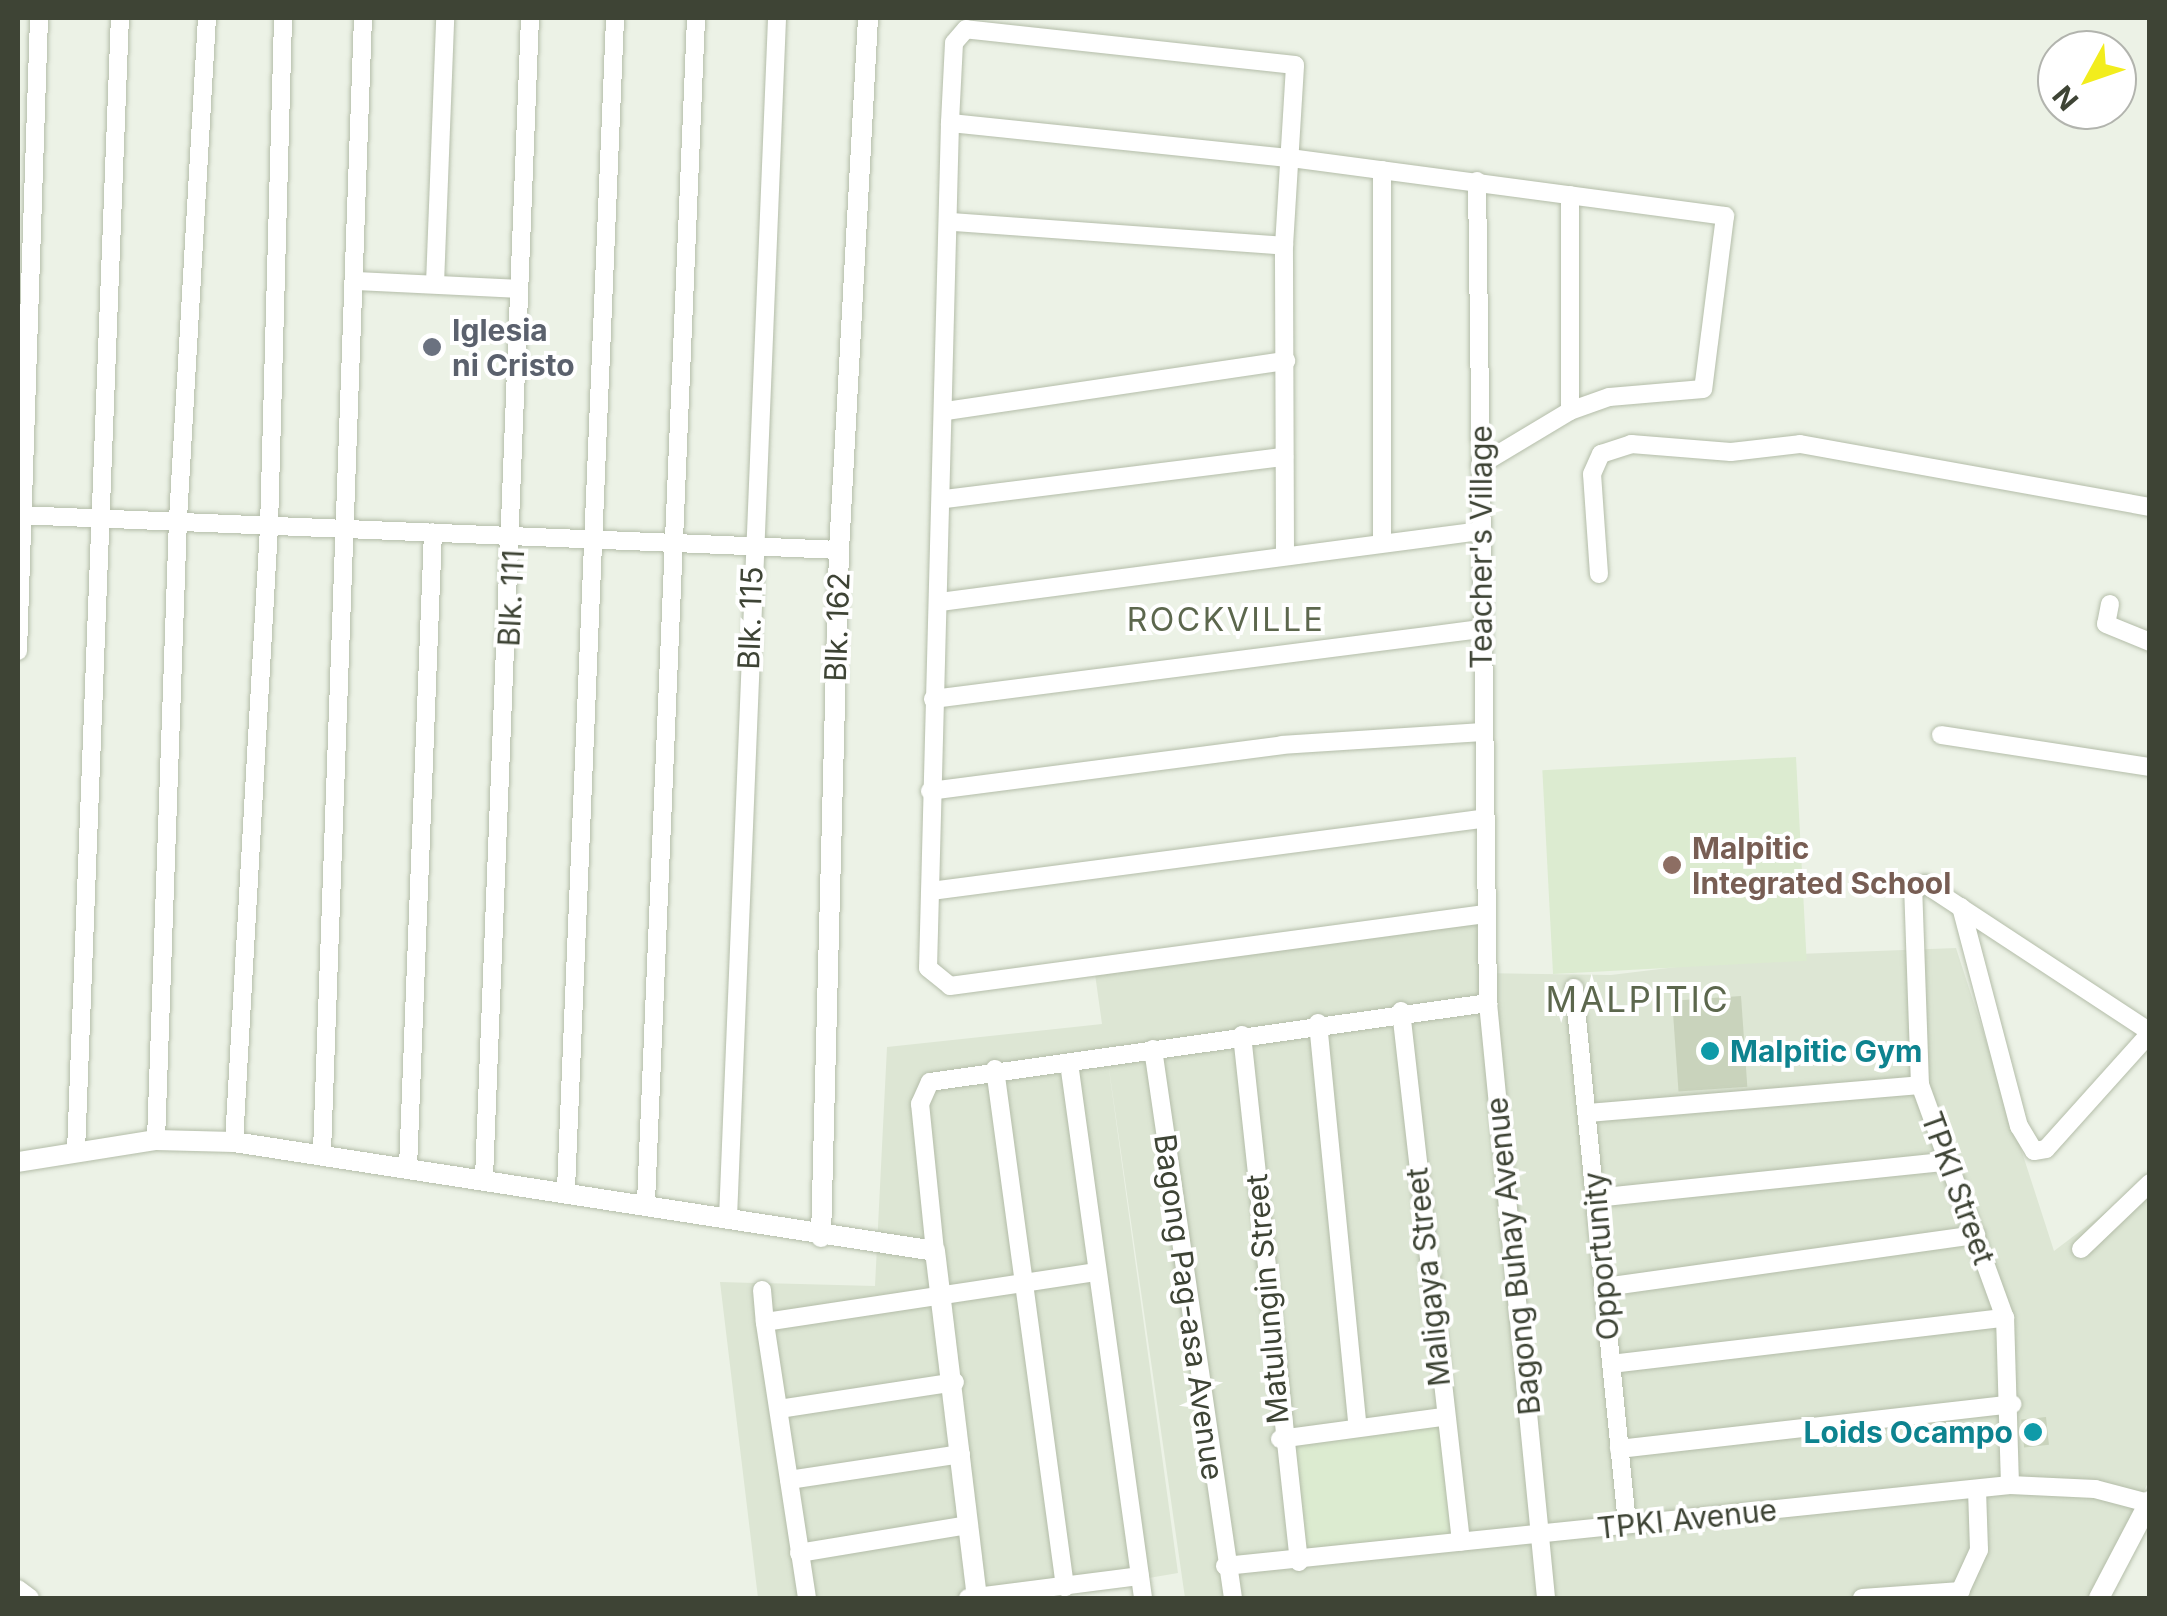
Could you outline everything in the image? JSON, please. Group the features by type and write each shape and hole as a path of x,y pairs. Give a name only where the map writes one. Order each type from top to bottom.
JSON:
{"street":[{"path":"18,651 39,18"},
{"path":"76,1151 120,18"},
{"path":"156,1140 178,519 207,18"},
{"path":"234,1142 269,527 283,18"},
{"path":"322,1152 349,528 363,18"},
{"path":"435,284 445,18"},
{"name":"Blk. 111","path":"484,1178 513,537 517,289 530,18"},
{"path":"566,1189 614,18"},
{"path":"646,1202 696,18"},
{"name":"Blk. 115","path":"728,1218 776,18"},
{"name":"Blk. 162","path":"821,1237 839,550 868,18"},
{"path":"1032,37 1034,18"},
{"path":"1285,550 1284,246 1291,158 1290,60 966,29 958,34 950,123 953,222 945,499 933,699 928,968 950,986 1485,914"},
{"path":"950,123 1291,158 1719,212 1728,224 1703,390 1609,397 1570,411 1480,465"},
{"path":"1382,170 1382,540"},
{"name":"Teacher's Village","path":"1477,181 1480,819 1485,914"},
{"path":"1570,195 1570,411"},
{"path":"953,222 1284,246"},
{"path":"355,281 517,289"},
{"path":"946,411 1286,362"},
{"path":"1599,574 1592,474 1601,454 1631,444 1731,452 1800,444 2150,508"},
{"path":"945,499 1284,457"},
{"path":"21,515 839,550"},
{"path":"940,602 1285,550 1481,530"},
{"path":"408,1168 433,532"},
{"path":"2110,604 2106,624 2150,642"},
{"path":"933,699 1481,628"},
{"path":"930,791 1282,746 1482,732"},
{"path":"1941,735 2150,766"},
{"path":"931,891 1480,819"},
{"name":"TPKI Street","path":"1961,907 1924,884 1913,889 1920,1086 2005,1318 2012,1404 2010,1484"},
{"path":"1961,907 2150,1032 2046,1150 2034,1151 2018,1126 1961,907"},
{"name":"Bagong Buhay Avenue","path":"1485,914 1488,1003 1546,1598"},
{"name":"Opportunity","path":"1574,988 1627,1524"},
{"path":"976,1598 954,1382 935,1250 922,1093 930,1082 996,1069 1069,1063 1401,1011 1488,1003"},
{"name":"Maligaya Street","path":"1401,1011 1442,1417 1461,1542"},
{"path":"1318,1023 1358,1428"},
{"name":"Matulungin Street","path":"1242,1035 1280,1439 1299,1562"},
{"name":"Bagong Pag-asa Avenue","path":"1153,1049 1225,1566 1234,1598"},
{"path":"1069,1063 1143,1598"},
{"path":"996,1069 1065,1587"},
{"path":"1588,1113 1920,1086"},
{"path":"18,1162 156,1140 234,1142 566,1189 821,1237 935,1250"},
{"path":"1594,1198 1945,1162"},
{"path":"2081,1249 2150,1183"},
{"path":"1605,1287 1976,1235"},
{"path":"765,1322 1096,1272"},
{"path":"762,1290 806,1598"},
{"path":"1611,1364 2005,1318"},
{"path":"779,1409 954,1382"},
{"path":"1619,1449 2012,1404"},
{"path":"1280,1439 1442,1417"},
{"path":"789,1480 962,1454"},
{"name":"TPKI Avenue","path":"1225,1566 1299,1562 2010,1484 2095,1489 2149,1502"},
{"path":"1862,1598 1959,1595 1980,1550 1977,1490"},
{"path":"2099,1598 2149,1502"},
{"path":"799,1553 969,1525"},
{"path":"968,1598 1140,1576"},
{"path":"18,1589 30,1598"}],"shaded area":[{"name":"Malpitic Integrated School","path":"1796,757 1807,961 1553,974 1542,770"},
{"path":"1477,921 1481,973 1611,975 1774,955 1956,948 2054,1251 2149,1179 2149,1481 2088,1598 1185,1598 1107,1055 1178,1573 1032,1598 758,1598 720,1282 875,1286 887,1047 1102,1024 1095,974"},
{"path":"1440,1423 1456,1537 1308,1558 1292,1444"}],"building":[{"name":"Malpitic Gym","path":"1741,996 1747,1087 1679,1092 1672,1001"},
{"name":"Loids Ocampo","path":"2046,1417 2049,1445 2024,1447 2021,1420"}],"place":[{"name":"Iglesia ni Cristo","path":"432,347"},
{"name":"Malpitic Integrated School","path":"1672,865"},
{"name":"Malpitic Gym","path":"1710,1051"},
{"name":"Loids Ocampo","path":"2033,1432"}],"district":[{"name":"ROCKVILLE","path":"1226,620"},
{"name":"MALPITIC","path":"1638,999"}]}
